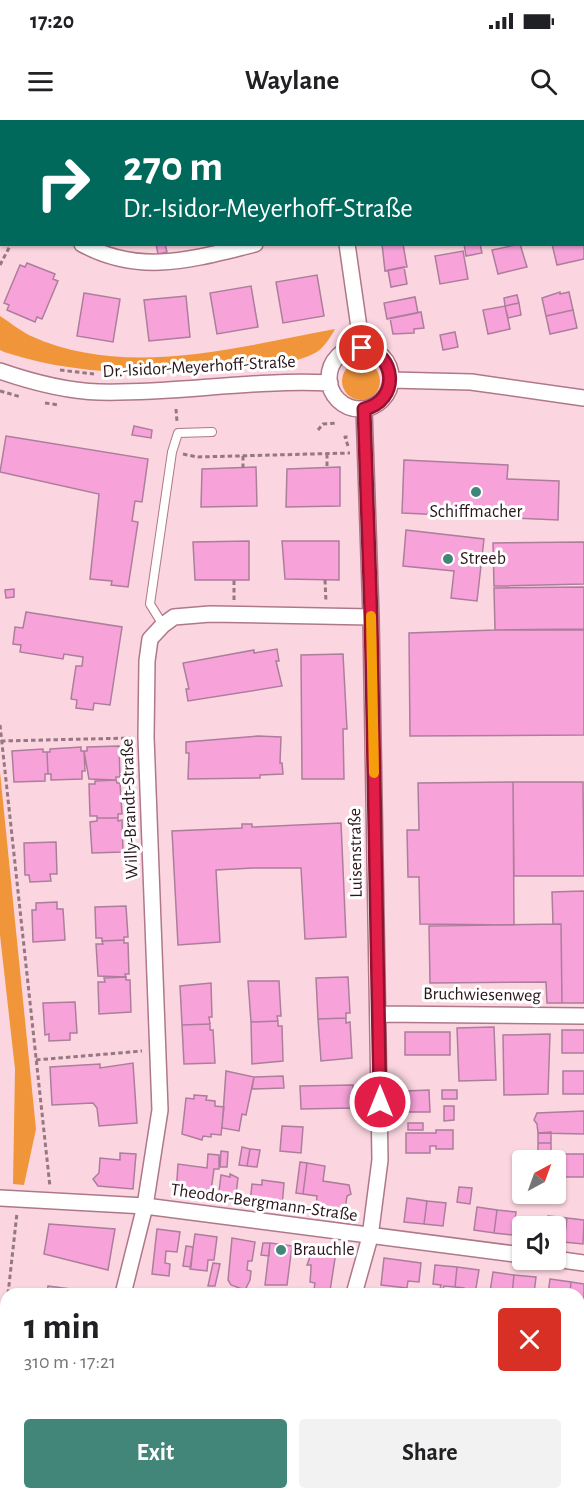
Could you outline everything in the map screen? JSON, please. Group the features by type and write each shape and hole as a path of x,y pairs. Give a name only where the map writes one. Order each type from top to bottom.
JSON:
{"street":[{"path":"86,246 114,259 138,264 174,261 245,246"},
{"path":"346,246 362,348"},
{"path":"353,348 370,349 383,358 391,380 382,399 364,409 342,403 330,383 332,365 337,357 353,348"},
{"name":"Dr.-Isidor-Meyerhoff-Straße","path":"0,371 64,388 98,392 150,391 291,381 330,383"},
{"path":"391,380 471,382 584,398"},
{"name":"Luisenstraße","path":"356,1288 370,1237 380,1161 371,616 364,409"},
{"path":"163,625 174,617 210,614 371,616"},
{"name":"Willy-Brandt-Straße","path":"124,1288 145,1206 160,1110 146,737 147,661 150,639 163,625"},
{"name":"Bruchwiesenweg","path":"379,1014 584,1016"},
{"name":"Theodor-Bergmann-Straße","path":"0,1198 145,1206 512,1254"},
{"path":"566,1261 584,1263"}],"lane":[{"path":"163,625 150,604 172,452 178,433 212,432"}],"path":[{"path":"0,265 10,246"},
{"path":"54,369 94,374"},
{"path":"318,430 323,424 337,423"},
{"path":"172,452 197,457 366,453"},
{"path":"327,454 327,467"},
{"path":"243,456 243,468"},
{"path":"326,580 326,615"},
{"path":"0,725 52,1201"},
{"path":"1,741 146,737"},
{"path":"36,1060 158,1050"},
{"path":"9,1288 19,1200"}],"shaded area":[{"path":"0,316 31,336 67,349 105,356 182,355 260,344 335,329 318,351 287,362 178,371 120,372 63,366 4,352 0,350"},
{"path":"361,362 368,363 374,368 379,374 379,388 374,394 368,399 361,400 354,399 348,394 343,388 342,381 343,374 348,368 354,363"},
{"path":"0,772 36,1129 24,1185 13,1184 15,1069 0,935"}],"building":[{"path":"156,246 166,246 167,252 158,254"},
{"path":"382,246 403,246 407,267 385,271"},
{"path":"464,246 480,246 482,253 466,256"},
{"path":"521,246 527,267 498,274 492,250"},
{"path":"552,246 584,246 584,259 557,265"},
{"path":"463,251 468,279 440,284 435,256"},
{"path":"27,263 55,274 53,279 58,281 42,319 37,317 35,322 7,310 9,305 4,303 20,265 25,267"},
{"path":"404,267 407,284 391,287 388,270"},
{"path":"317,275 324,316 283,323 276,282"},
{"path":"251,286 258,327 217,334 210,293"},
{"path":"560,292 560,294 569,292 573,310 546,316 542,298"},
{"path":"84,293 120,299 113,342 77,336"},
{"path":"517,295 519,303 505,306 504,298"},
{"path":"186,296 190,337 149,341 144,300"},
{"path":"415,297 418,313 387,319 384,303"},
{"path":"519,303 521,315 508,318 505,306"},
{"path":"505,306 510,329 488,334 483,310"},
{"path":"573,310 577,328 550,334 546,316"},
{"path":"421,312 424,328 414,329 414,333 393,334 390,318"},
{"path":"455,332 458,347 443,350 440,335"},
{"path":"134,426 152,430 151,438 132,435"},
{"path":"6,436 148,459 142,502 135,501 132,521 138,522 128,587 111,585 112,581 90,579 99,494 0,472"},
{"path":"404,460 508,465 507,479 559,481 558,520 402,513"},
{"path":"256,467 257,506 201,507 202,469"},
{"path":"340,467 340,506 286,507 287,469"},
{"path":"406,530 484,539 477,601 451,598 454,571 403,566"},
{"path":"249,541 249,580 195,580 193,542"},
{"path":"282,541 339,541 339,580 285,579"},
{"path":"584,542 584,584 494,586 493,543"},
{"path":"584,587 584,629 495,630 494,588"},
{"path":"14,589 14,597 6,598 5,590"},
{"path":"26,612 122,627 110,705 94,703 93,710 76,708 77,700 71,699 76,666 82,666 83,657 64,654 63,659 20,652 21,645 13,644 15,627 23,628"},
{"path":"584,630 584,735 410,736 409,633"},
{"path":"277,649 279,661 276,661 282,686 188,701 186,689 189,689 183,663 254,650 254,653"},
{"path":"343,654 347,729 343,729 344,779 302,779 301,655"},
{"path":"258,736 281,737 280,763 282,763 283,774 260,775 260,778 188,779 189,753 186,753 186,742"},
{"path":"119,746 120,777 116,777 116,780 89,779 84,751 87,751 87,747"},
{"path":"81,747 81,751 84,751 85,771 82,771 82,779 51,780 51,774 48,774 47,752 50,752 50,749"},
{"path":"43,749 43,752 47,752 48,774 45,774 45,781 14,782 12,751"},
{"path":"116,780 120,783 122,814 118,814 118,818 90,816 89,784 95,784 95,781"},
{"path":"513,782 514,925 420,924 419,877 408,877 407,830 419,830 418,783"},
{"path":"513,782 583,782 584,876 514,876"},
{"path":"97,818 122,820 123,852 92,853 90,822 97,821"},
{"path":"341,823 346,937 305,939 301,868 253,868 216,870 220,942 178,945 172,831 242,828 242,824 252,824 252,827"},
{"path":"56,842 57,874 50,874 51,881 30,882 29,875 25,875 24,843"},
{"path":"584,891 584,1003 562,1003 561,924 553,924 552,892"},
{"path":"57,902 57,909 63,909 65,940 33,942 32,910 36,910 36,903"},
{"path":"126,906 128,937 124,937 124,940 102,941 102,938 96,938 95,907"},
{"path":"561,924 562,1003 547,1003 546,982 430,983 429,926"},
{"path":"124,940 124,943 128,943 129,974 125,974 126,977 98,976 96,944 103,944 102,941"},
{"path":"126,977 126,980 130,980 131,1012 99,1014 98,982 105,982 104,978"},
{"path":"348,977 350,1013 346,1013 346,1018 318,1019 316,978"},
{"path":"248,981 279,981 281,1016 277,1016 278,1021 251,1022"},
{"path":"211,983 212,1017 209,1017 210,1024 182,1025 180,986"},
{"path":"75,1002 77,1033 70,1033 70,1040 49,1041 49,1034 45,1035 43,1003"},
{"path":"346,1018 346,1023 350,1022 352,1058 321,1061 318,1019"},
{"path":"278,1021 278,1026 282,1026 283,1061 252,1064 251,1022"},
{"path":"210,1024 210,1030 213,1030 215,1063 184,1064 182,1025"},
{"path":"494,1027 496,1080 459,1081 457,1028"},
{"path":"562,1030 584,1030 584,1053 562,1053"},
{"path":"405,1032 450,1032 450,1055 405,1055"},
{"path":"550,1034 548,1094 504,1095 503,1035"},
{"path":"133,1063 137,1123 99,1126 97,1108 93,1103 52,1105 50,1067 100,1064 100,1068"},
{"path":"226,1071 254,1077 246,1115 242,1114 239,1131 222,1128"},
{"path":"563,1071 584,1071 584,1094 563,1094"},
{"path":"283,1076 284,1088 252,1089 254,1077"},
{"path":"353,1085 354,1108 301,1109 300,1086"},
{"path":"429,1090 430,1112 405,1112 405,1091"},
{"path":"442,1090 457,1090 457,1099 442,1099"},
{"path":"194,1095 207,1096 206,1100 215,1101 215,1106 224,1107 221,1135 203,1136 202,1140 182,1134 186,1098 194,1099"},
{"path":"444,1106 454,1106 454,1120 444,1121"},
{"path":"584,1111 584,1134 538,1133 534,1120 537,1113"},
{"path":"408,1123 423,1123 423,1130 408,1130"},
{"path":"282,1126 303,1127 301,1153 280,1151"},
{"path":"436,1130 453,1130 453,1149 436,1149 436,1146 430,1146 430,1153 406,1153 406,1133 436,1133"},
{"path":"551,1132 551,1143 538,1143 538,1133"},
{"path":"538,1143 551,1143 551,1150 538,1150"},
{"path":"242,1147 250,1149 247,1166 239,1165"},
{"path":"250,1149 260,1150 257,1167 247,1166"},
{"path":"221,1151 228,1152 227,1167 220,1167"},
{"path":"120,1153 136,1154 133,1189 98,1186 93,1179 99,1173 100,1158 120,1160"},
{"path":"208,1154 219,1155 219,1169 214,1169 210,1199 176,1195 178,1164 207,1168"},
{"path":"566,1154 584,1154 584,1177 566,1177"},
{"path":"300,1162 307,1163 303,1194 296,1193"},
{"path":"307,1163 325,1166 323,1181 349,1185 351,1194 347,1196 345,1209 316,1205 317,1196 303,1194"},
{"path":"230,1174 238,1178 235,1202 218,1200 221,1175 230,1177"},
{"path":"262,1180 284,1183 282,1207 250,1203 252,1184 262,1185"},
{"path":"459,1187 472,1188 470,1204 457,1202"},
{"path":"407,1198 427,1201 424,1224 404,1222"},
{"path":"427,1201 446,1203 443,1226 424,1224"},
{"path":"477,1207 497,1210 494,1233 474,1230"},
{"path":"497,1210 516,1212 515,1216 512,1216 512,1235 494,1233"},
{"path":"567,1218 584,1220 583,1244 566,1242"},
{"path":"49,1224 115,1229 108,1270 44,1254"},
{"path":"157,1229 180,1232 177,1252 166,1251 165,1263 170,1264 169,1276 152,1274"},
{"path":"195,1234 217,1237 214,1260 208,1260 207,1271 190,1269"},
{"path":"232,1238 255,1242 252,1261 248,1261 247,1270 251,1271 246,1288 231,1285 228,1280"},
{"path":"263,1243 270,1243 269,1256 261,1255"},
{"path":"270,1243 292,1246 287,1285 265,1285"},
{"path":"186,1246 193,1247 191,1267 183,1266"},
{"path":"313,1249 336,1252 330,1288 314,1288 315,1283 310,1282 311,1265 307,1265"},
{"path":"384,1258 421,1263 419,1282 408,1281 407,1288 381,1285"},
{"path":"213,1263 220,1264 215,1286 208,1286"},
{"path":"435,1265 457,1267 455,1287 440,1288 441,1285 433,1284"},
{"path":"457,1267 479,1270 476,1288 455,1287"},
{"path":"493,1272 514,1275 513,1288 491,1288"},
{"path":"514,1275 536,1277 535,1288 513,1288"},
{"path":"550,1279 571,1282 570,1288 549,1288"},
{"path":"571,1282 584,1284 584,1288 570,1288"}],"slow traffic":[{"path":"371,616 374,773"}],"place":[{"name":"Schiffmacher","path":"476,492"},
{"name":"Streeb","path":"448,559"},
{"name":"Brauchle","path":"281,1250"}],"route":[{"path":"362,348 377,352 383,358 388,364 391,380 387,394 377,404 364,409 371,616 380,1102"}]}
